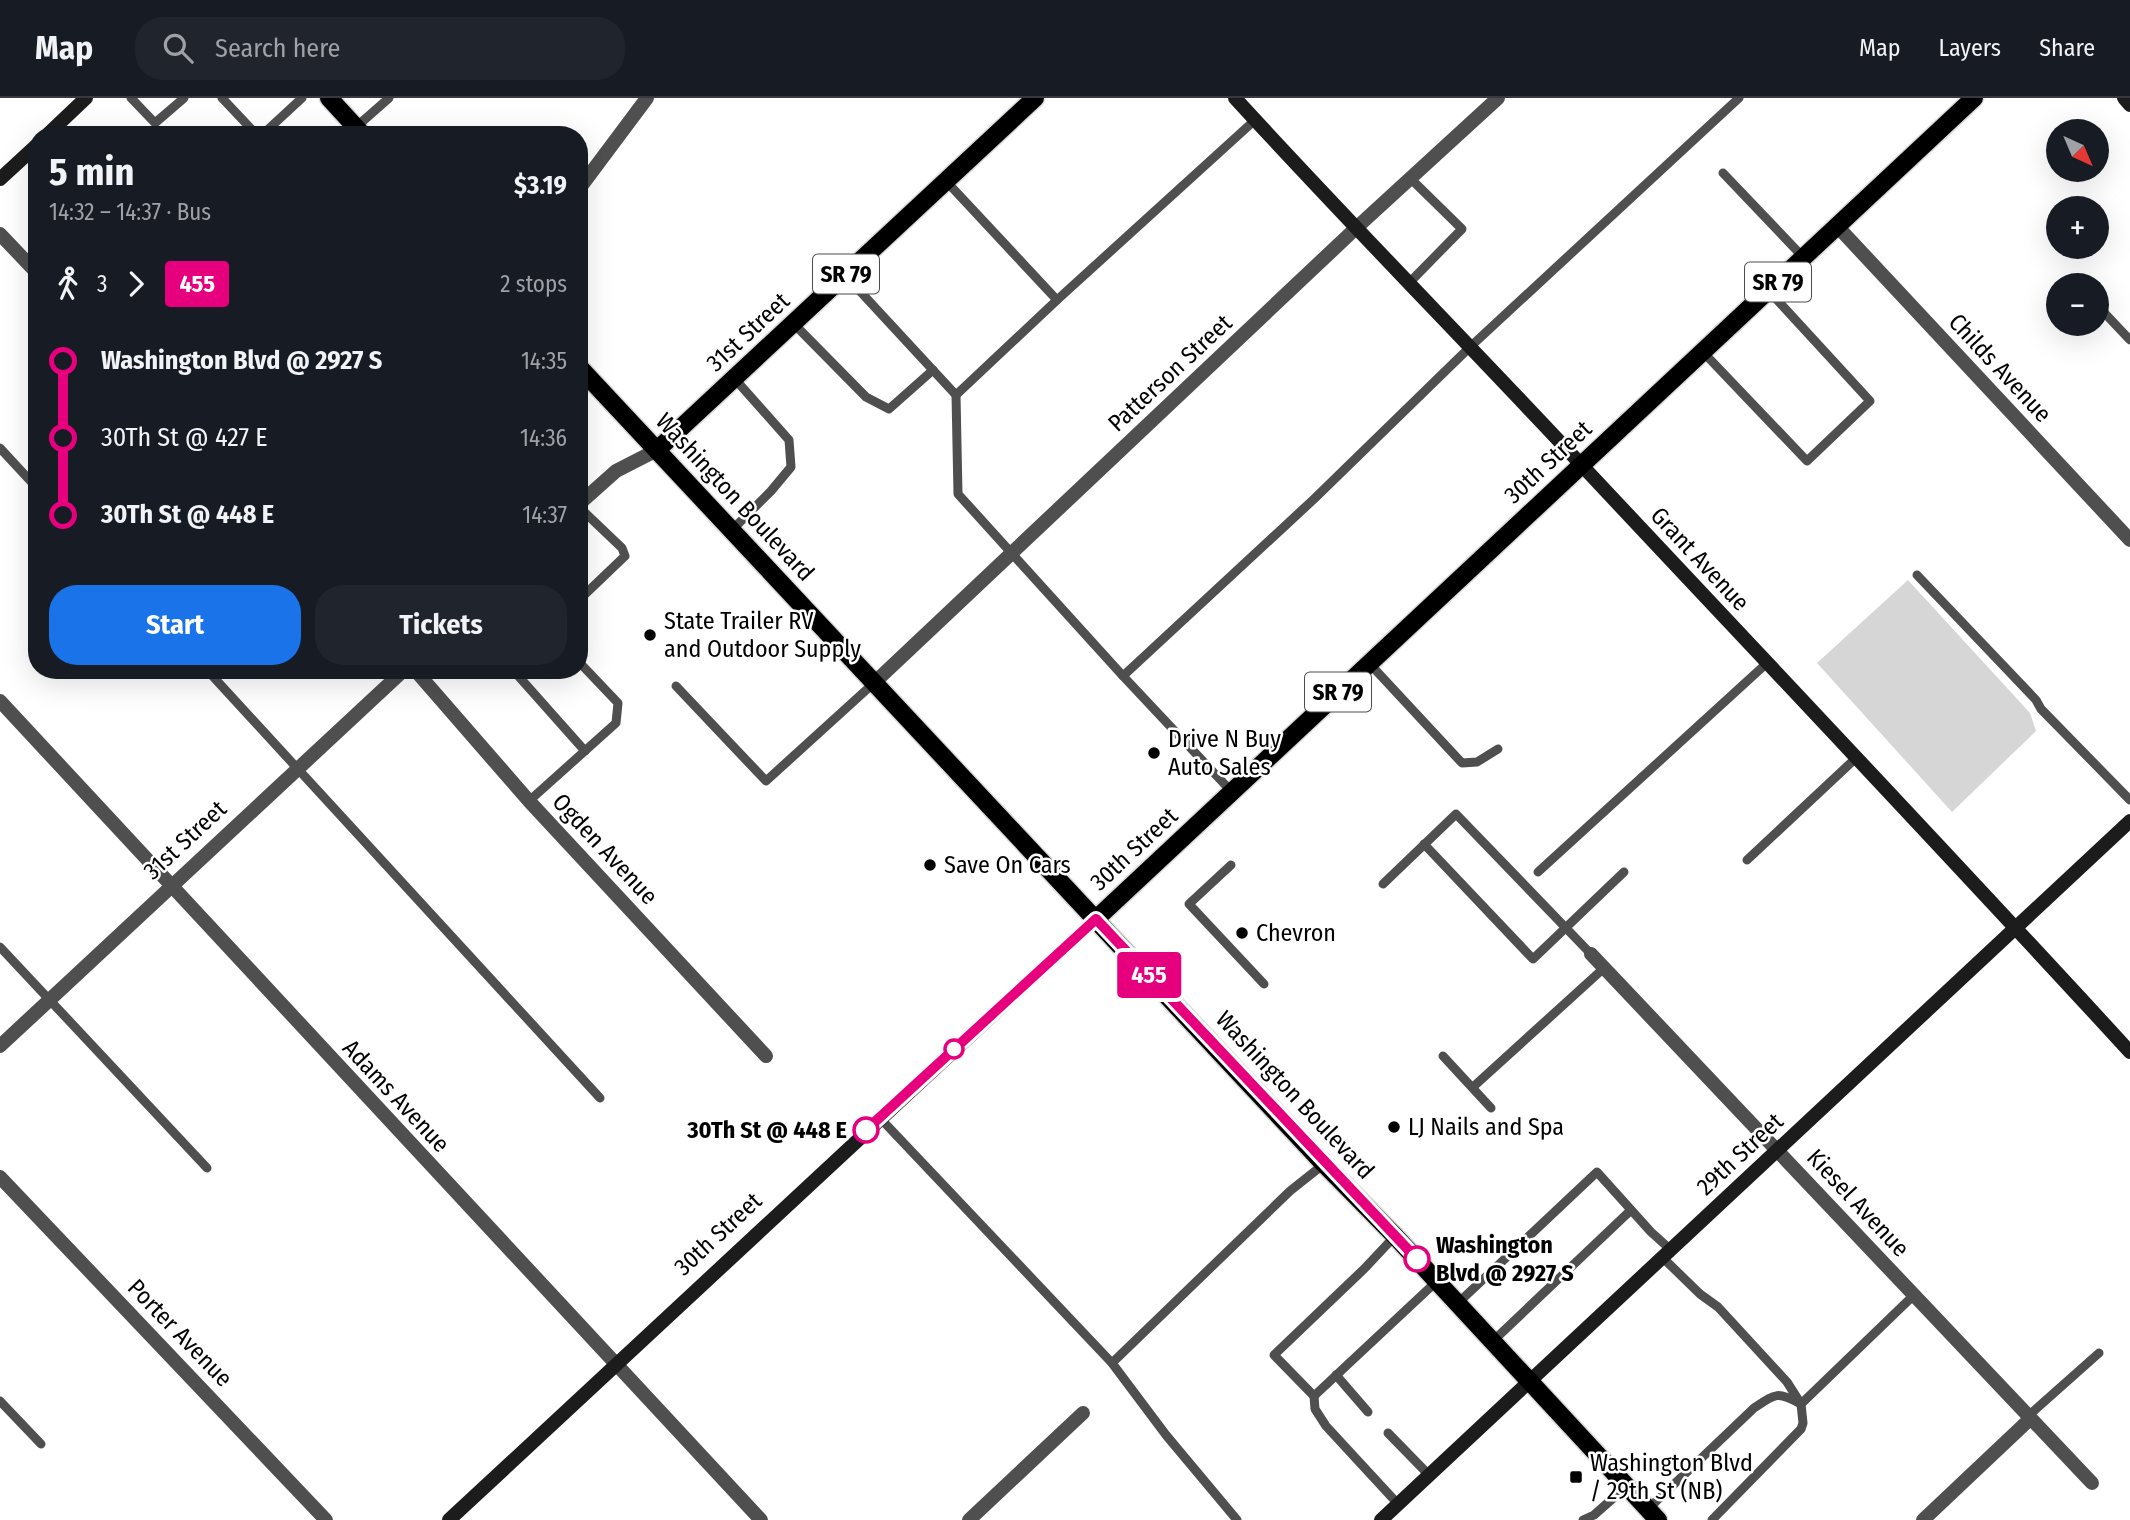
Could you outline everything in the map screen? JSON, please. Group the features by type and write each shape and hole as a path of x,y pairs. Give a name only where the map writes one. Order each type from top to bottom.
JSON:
{"main road":[{"path":"329,98 355,126"},
{"name":"31st Street","path":"657,450 1035,98"},
{"name":"30th Street","path":"1096,919 1974,98"},
{"name":"Washington Boulevard","path":"588,377 1458,1303 1653,1515"}],"street":[{"path":"56,126 86,98"},
{"path":"588,178 647,98"},
{"name":"Grant Avenue","path":"1235,98 1355,229 1767,663 2130,1052"},
{"name":"Patterson Street","path":"874,682 1498,98"},
{"path":"2124,98 2130,105"},
{"path":"0,179 28,153"},
{"name":"Childs Avenue","path":"1838,227 2130,540"},
{"path":"0,234 28,264"},
{"name":"31st Street","path":"588,497 616,471 657,450"},
{"name":"31st Street","path":"0,1046 394,679"},
{"name":"Ogden Avenue","path":"424,679 529,801 766,1056"},
{"name":"Adams Avenue","path":"0,701 761,1520"},
{"name":"29th Street","path":"1381,1520 2130,821"},
{"name":"30th Street","path":"449,1520 1096,919"},
{"name":"Kiesel Avenue","path":"1591,954 2092,1483"},
{"name":"Porter Avenue","path":"0,1177 326,1520"},
{"path":"969,1520 1083,1413"},
{"path":"1923,1520 2029,1417"}],"lane":[{"path":"131,98 155,123 184,98"},
{"path":"222,98 251,126"},
{"path":"270,126 302,98"},
{"path":"364,126 389,98"},
{"path":"1123,676 1314,499 1469,348 1739,98"},
{"path":"956,395 1255,120"},
{"path":"1723,173 1804,258"},
{"path":"1408,284 1462,229 1410,178"},
{"path":"946,181 1057,300"},
{"path":"845,275 956,395 958,494 1231,791"},
{"path":"1703,352 1807,461 1870,401 1769,291"},
{"path":"2109,318 2130,340"},
{"path":"793,323 866,397 889,409 933,370"},
{"path":"732,530 771,492 790,467 789,440 734,378"},
{"path":"0,448 28,478"},
{"path":"588,515 622,548 625,556 588,591"},
{"path":"1917,575 2130,800"},
{"path":"1369,663 1462,763 1478,762 1498,750"},
{"path":"1538,872 1767,663"},
{"path":"529,801 616,723 618,703 588,671"},
{"path":"215,679 600,1098"},
{"path":"521,679 585,751"},
{"path":"676,686 766,781 874,682"},
{"path":"1747,860 1856,758"},
{"path":"1383,884 1456,814 1591,954"},
{"path":"1424,844 1533,959 1624,872"},
{"path":"1231,865 1189,904 1264,984"},
{"path":"0,947 207,1168"},
{"path":"1473,1087 1604,968"},
{"path":"1443,1056 1491,1108"},
{"path":"880,1118 1112,1363 1237,1520"},
{"path":"1112,1363 1290,1191 1325,1164"},
{"path":"1458,1303 1597,1172 1700,1294 1718,1307 1787,1382 1801,1404 1801,1429 1712,1520"},
{"path":"1493,1341 1631,1210"},
{"path":"1395,1236 1274,1354 1314,1396 1318,1415 1398,1504"},
{"path":"1314,1396 1437,1281"},
{"path":"1801,1404 1914,1295"},
{"path":"2029,1417 2099,1353"},
{"path":"1336,1375 1368,1412"},
{"path":"1653,1515 1754,1408 1773,1394 1783,1395 1801,1404"},
{"path":"0,1401 41,1444"},
{"path":"1388,1433 1429,1475"},
{"path":"1583,1520 1594,1515 1626,1486"}],"shaded area":[{"path":"1908,580 2030,713 2036,731 1952,812 1817,663"}],"bus line":[{"name":"455","path":"866,1130 1096,919 1417,1259"}],"place":[{"name":"State Trailer RV and Outdoor Supply","path":"650,635"},
{"name":"Drive N Buy Auto Sales","path":"1154,753"},
{"name":"Save On Cars","path":"930,865"},
{"name":"Chevron","path":"1242,933"},
{"name":"LJ Nails and Spa","path":"1394,1127"},
{"name":"30Th St @ 448 E","path":"866,1130"},
{"name":"Washington Blvd @ 2927 S","path":"1417,1259"},
{"name":"Washington Blvd / 29th St (NB)","path":"1576,1477"}]}
